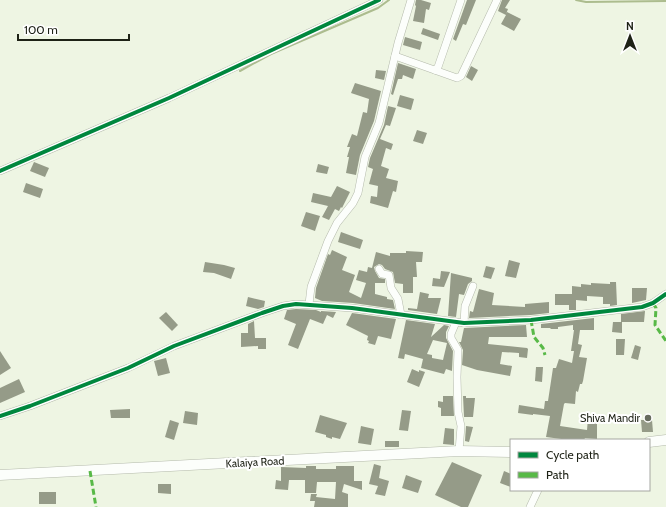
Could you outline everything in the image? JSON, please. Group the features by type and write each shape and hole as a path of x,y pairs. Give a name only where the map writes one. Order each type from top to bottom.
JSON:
{"main road":[{"path":"650,442 666,440"},
{"name":"Kalaiya Road","path":"0,475 459,451 510,452"}],"street":[{"path":"0,171 169,98 379,0"},
{"path":"309,304 311,287 328,241 337,223 353,203 358,193 365,157 379,123 395,56 411,0"},
{"path":"435,70 438,67 461,0"},
{"path":"395,56 457,78 461,76 497,0"},
{"path":"379,269 382,274 389,275 391,288 398,299 400,315"},
{"path":"464,323 465,306 472,286"},
{"path":"0,416 37,404 128,368 174,346 283,306 309,304 352,308 464,323 531,320 642,307 653,303 666,294"},
{"path":"456,322 451,338 458,350 458,412 461,426 459,451"},
{"path":"530,507 538,491"}],"building":[{"path":"416,0 431,3 429,10 426,9 424,23 413,21"},
{"path":"467,0 476,0 466,25 463,24 456,41 453,39"},
{"path":"502,0 510,0 505,8 508,9 506,14 507,12 521,19 514,31 501,24 506,15 498,11"},
{"path":"423,28 440,34 438,40 421,34"},
{"path":"405,37 422,42 420,50 403,45"},
{"path":"398,63 416,69 413,79 403,75 402,79 398,79 393,95 391,94"},
{"path":"471,66 478,70 472,81 466,77"},
{"path":"376,70 386,71 384,80 375,78"},
{"path":"355,83 381,91 374,121 360,155 356,175 346,173 349,157 347,157 350,147 347,147 352,134 357,136 363,112 367,113 369,99 351,93"},
{"path":"400,95 414,99 411,110 397,106"},
{"path":"388,106 396,108 390,126 386,125 380,139 393,144 391,150 386,148 381,166 389,169 386,178 398,181 396,192 393,191 388,208 370,203 371,196 377,197 378,186 369,184 373,169 368,167 370,158 384,125"},
{"path":"417,130 427,133 423,144 413,141"},
{"path":"34,162 49,168 45,177 30,171"},
{"path":"318,164 329,167 327,174 316,172"},
{"path":"26,183 43,189 40,198 23,192"},
{"path":"337,186 350,192 342,208 341,207 339,211 335,209 329,220 322,217 328,206 311,202 313,193 331,197"},
{"path":"306,212 320,216 315,231 301,226"},
{"path":"341,232 363,240 360,249 338,242"},
{"path":"332,250 347,257 342,270 355,275 349,292 361,298 366,283 356,280 359,270 367,272 368,267 372,268 376,252 390,256 390,253 406,253 406,251 423,252 422,262 416,262 417,277 413,277 413,293 403,293 403,284 395,283 393,272 385,269 379,264 374,267 375,271 379,278 385,279 385,283 375,283 375,294 393,300 395,309 353,303 322,301 315,298 316,288 328,254 330,255"},
{"path":"509,260 520,263 516,278 505,276"},
{"path":"205,262 235,268 231,279 214,273 203,272"},
{"path":"486,266 495,268 491,279 483,277"},
{"path":"441,271 450,272 444,287 432,286 433,278 440,279"},
{"path":"451,273 472,278 472,281 468,284 464,295 459,294 456,317 448,316"},
{"path":"610,282 616,282 617,305 610,306 610,304 603,304 603,297 587,296 587,301 576,300 576,310 569,310 569,305 555,305 555,294 572,294 572,286 581,287 581,284 591,285 591,283 610,284"},
{"path":"632,288 647,288 646,300 632,303"},
{"path":"479,289 494,293 492,305 525,307 525,304 549,302 549,313 469,318 470,311 473,312"},
{"path":"420,292 429,294 428,298 441,298 437,314 408,310 408,308 417,309"},
{"path":"248,297 265,301 264,307 258,309 246,306"},
{"path":"296,309 336,312 333,318 327,315 323,324 310,319 298,349 288,345 296,324 284,319 287,310"},
{"path":"645,311 644,322 621,322 621,314"},
{"path":"166,312 178,325 172,331 159,318"},
{"path":"352,313 396,319 391,339 378,336 375,345 368,343 368,336 346,325"},
{"path":"594,318 594,330 580,330 578,344 582,345 579,357 587,358 583,381 582,384 580,384 578,392 576,391 575,404 564,404 560,426 587,430 588,418 597,419 597,439 561,439 546,437 550,416 518,413 519,405 544,409 545,401 548,401 553,368 556,368 559,359 572,363 574,351 571,351 574,330 573,325 558,327 558,329 551,329 541,328 541,324"},
{"path":"406,320 435,324 431,337 444,325 449,326 446,332 446,338 453,351 452,371 446,369 444,374 421,368 423,359 405,354 404,359 398,358","holes":["433,340 447,343 443,360 432,358 432,355 427,354"]},
{"path":"254,321 255,338 266,338 266,349 258,349 258,346 241,347 241,333 248,333 248,324"},
{"path":"613,322 622,322 622,333 612,332"},
{"path":"526,325 527,337 489,337 488,344 528,349 527,358 519,357 519,353 502,352 500,364 512,366 510,376 477,370 462,365 463,350 459,342 461,342 464,328"},
{"path":"616,339 625,339 624,355 616,355"},
{"path":"635,345 641,347 638,360 631,358"},
{"path":"0,351 11,368 0,375"},
{"path":"166,358 170,373 158,376 154,361"},
{"path":"536,367 543,367 542,382 535,381"},
{"path":"412,369 419,372 419,370 425,372 419,387 407,382"},
{"path":"19,379 25,392 0,403 0,388"},
{"path":"443,396 453,396 454,416 441,416 441,408 438,407 438,401 443,402"},
{"path":"463,396 466,396 466,398 475,398 473,417 464,417"},
{"path":"130,409 130,418 111,418 110,410"},
{"path":"402,410 411,411 408,431 399,430"},
{"path":"185,411 198,413 197,425 183,423"},
{"path":"320,415 347,423 340,439 332,437 332,439 326,437 326,435 315,432"},
{"path":"170,420 179,423 174,440 165,437"},
{"path":"641,420 652,420 653,432 642,432"},
{"path":"361,426 374,429 371,445 358,443"},
{"path":"466,426 473,427 469,442 465,441"},
{"path":"445,428 454,429 454,445 443,444"},
{"path":"385,441 399,441 399,447 385,447"},
{"path":"452,462 482,475 468,507 461,507 435,495"},
{"path":"374,464 381,466 379,478 389,481 385,496 375,494 378,486 369,484"},
{"path":"306,466 316,466 316,469 336,469 336,466 354,466 354,481 362,481 362,490 344,484 342,492 348,494 348,507 314,507 315,501 310,501 311,494 317,494 316,497 335,499 336,482 317,482 316,493 305,493 305,480 289,480 288,490 275,489 276,480 281,481 281,467 306,468"},
{"path":"504,471 510,474 510,487 500,483"},
{"path":"406,475 422,481 418,493 402,488"},
{"path":"158,484 171,484 171,494 158,493"},
{"path":"39,492 56,492 56,504 39,504"}],"waterway":[{"path":"240,71 271,54 378,8 389,0"},
{"path":"576,0 586,2 666,1"}],"marked path":[{"path":"653,303 656,308 655,325 666,341"},
{"path":"531,320 534,337 543,348 545,355"},
{"path":"90,471 96,507"}],"cycle path":[{"path":"0,171 169,98 379,0"},
{"path":"0,416 128,368 174,346 283,306 296,304 352,308 464,323 531,320 642,307 653,303 666,294"}],"place":[{"name":"Shiva Mandir","path":"648,418"}]}
